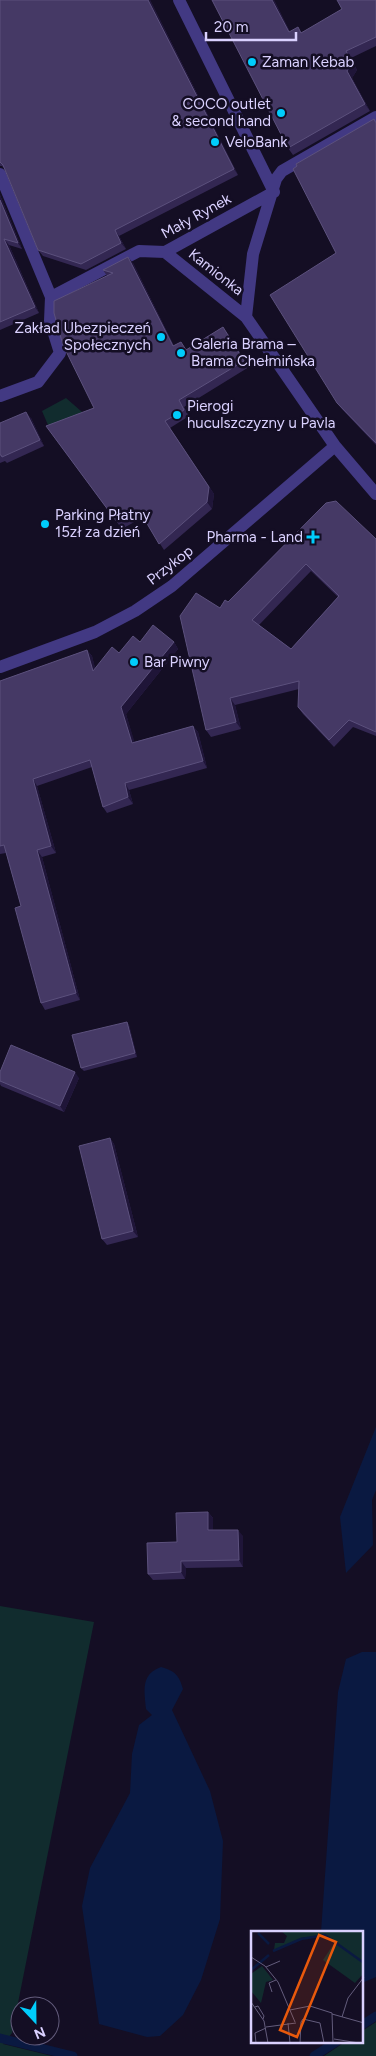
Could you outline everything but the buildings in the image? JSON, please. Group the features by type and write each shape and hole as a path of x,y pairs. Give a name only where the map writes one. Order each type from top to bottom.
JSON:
{"street":[{"path":"179,0 274,192"},
{"name":"Kamionka","path":"246,317 253,254 274,192 276,179 282,171 376,117"},
{"path":"0,174 51,296 50,321 60,353 38,382 0,396"},
{"name":"Mały Rynek","path":"51,296 139,251 165,252 274,192"},
{"name":"Kamionka","path":"165,252 246,317 334,446 376,494"},
{"name":"Przykop","path":"0,667 96,632 135,611 172,586 334,446"}],"green space":[{"path":"66,398 89,418 51,432 42,411"},
{"path":"0,1606 94,1622 19,1996 10,1996 10,2035 3,2044 52,2056 0,2056"},
{"path":"376,2022 376,2056 324,2056 342,2044 364,2044 364,2030"}],"water":[{"path":"376,1427 376,1490 372,1500 373,1545 346,1573 340,1517"},
{"path":"362,1652 376,1652 376,1977 364,1982 364,1931 321,1931 338,1692 346,1659"},
{"path":"161,1667 176,1674 183,1689 172,1710 210,1791 223,1841 220,1919 201,1980 183,2015 160,2036 147,2037 99,2024 82,1906 90,1868 130,1793 132,1754 139,1725 152,1715 146,1709 145,1684 150,1674"}],"waterway":[{"path":"364,2024 376,2016"},
{"path":"0,2038 73,2056"},
{"path":"314,2056 333,2044"}],"place":[{"name":"Zaman Kebab","path":"252,62"},
{"name":"COCO outlet & second hand","path":"281,113"},
{"name":"VeloBank","path":"215,142"},
{"name":"Zakład Ubezpieczeń Społecznych","path":"161,337"},
{"name":"Galeria Brama – Brama Chełmińska","path":"181,353"},
{"name":"Pierogi huculszczyzny u Pavla","path":"177,415"},
{"name":"Parking Płatny 15zł za dzień","path":"45,524"},
{"name":"Pharma - Land","path":"313,537"},
{"name":"Bar Piwny","path":"134,662"}]}
